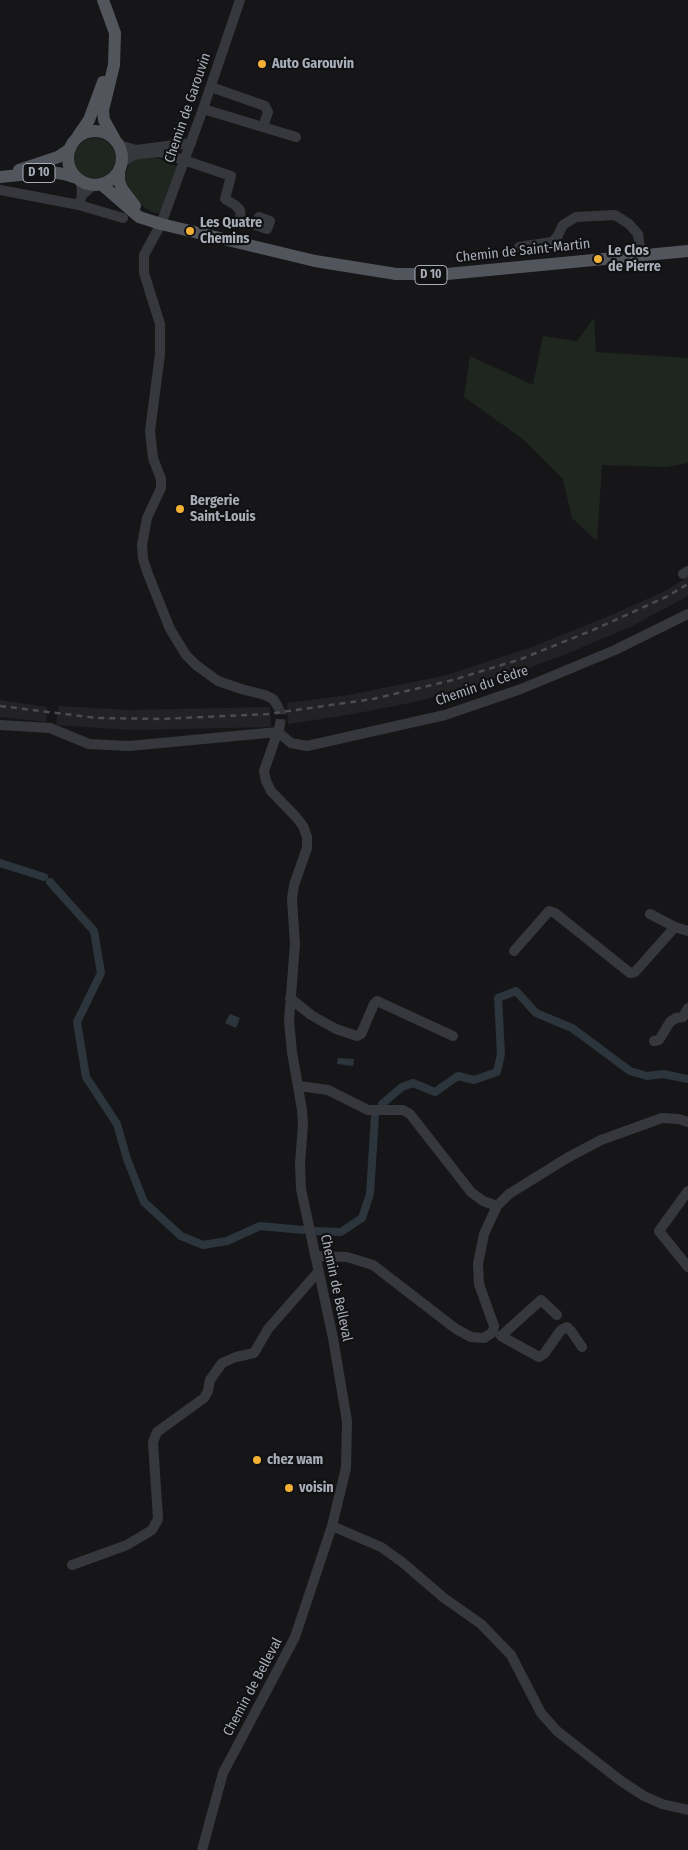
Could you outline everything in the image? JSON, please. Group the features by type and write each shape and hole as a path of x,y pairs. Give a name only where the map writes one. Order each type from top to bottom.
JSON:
{"main road":[{"path":"103,0 108,13 114,33 116,49 104,110 104,120 122,154 120,167 108,182 98,185 79,180 69,164 73,144 89,120 107,67 110,45 108,13"},
{"path":"73,144 82,134 90,131 107,133 116,142"},
{"name":"D 10","path":"0,177 58,157 73,144"},
{"name":"D 10","path":"120,167 119,181 127,197 158,223"},
{"name":"D 10","path":"0,177 50,172 64,174 79,180"},
{"name":"D 10","path":"98,185 139,217 158,223"},
{"name":"Chemin de Saint-Martin","path":"158,223 316,261 396,274 447,274 688,250"}],"street":[{"name":"Chemin de Garouvin","path":"240,0 185,160 148,246 143,264 160,324 161,339 150,445 161,478 160,488 143,531 142,545 143,559 170,629 186,655 218,681 265,695 273,699 277,705"},
{"path":"211,87 265,106 268,112 263,127"},
{"path":"203,109 296,137"},
{"path":"116,142 136,150 191,143"},
{"path":"120,167 130,157 138,154 160,152 231,176 225,199 236,205 240,210 241,220 257,225"},
{"path":"79,180 82,195 79,205"},
{"path":"82,195 98,185"},
{"path":"0,190 79,205 123,218"},
{"path":"519,247 552,242 563,224 576,217 615,215 629,224 638,234 641,255"},
{"name":"Chemin du Cèdre","path":"279,729 291,744 307,746 445,715 521,689 616,650 688,614"},
{"path":"0,725 50,728 89,744 129,746 279,729"},
{"name":"Chemin de Belleval","path":"202,1850 223,1773 295,1637 332,1526 346,1468 348,1421 333,1338 301,1189 300,1164 303,1124 299,1086 290,1036 290,998 294,944 292,900 294,885 307,848 307,837 303,826 271,791 266,781 264,771 279,729"},
{"path":"514,951 545,914 552,911 630,973 633,973 675,926"},
{"path":"650,914 688,931"},
{"path":"290,998 311,1016 336,1029 357,1036 361,1034 377,1001 453,1036"},
{"path":"654,1041 659,1040 670,1022 683,1016 688,1008"},
{"path":"299,1086 328,1090 368,1110 403,1110 410,1114 471,1192 483,1201 497,1206"},
{"path":"315,1256 347,1257 373,1266 456,1329 471,1337 484,1338 493,1332 494,1326 479,1284 478,1264 487,1223 497,1206 509,1194 600,1140 662,1118 679,1119 688,1122"},
{"path":"688,1191 659,1231 688,1267"},
{"path":"72,1565 127,1545 152,1530 158,1519 153,1442 157,1432 204,1398 208,1391 210,1380 222,1363 236,1357 254,1354 268,1329 318,1272"},
{"path":"557,1315 541,1300 502,1336 538,1357 544,1354 561,1330 567,1328 572,1331 582,1348"},
{"path":"332,1526 381,1547 402,1562 444,1598 481,1624 511,1655 541,1714 556,1731 621,1781 644,1796 662,1804 688,1810"}],"shaded area":[{"path":"99,138 107,141 113,147 116,159 113,171 107,177 91,180 83,177 77,171 74,155 77,147 83,141"},
{"path":"144,156 157,158 178,167 165,198 167,199 162,215 150,211 139,203 125,188 125,173 131,161"},
{"path":"594,318 596,352 688,358 688,463 666,467 602,465 597,541 572,518 563,479 524,440 464,397 470,356 533,385 543,336 577,341"},
{"path":"688,577 688,596 632,626 497,680 414,702 288,724 287,703 349,695 447,675 532,647 614,614 665,591"},
{"path":"0,700 47,707 46,722 0,717"},
{"path":"59,706 130,710 270,707 271,727 132,730 56,725"},
{"path":"230,1014 240,1018 236,1028 225,1023"},
{"path":"338,1058 354,1059 353,1066 337,1064"}],"waterway":[{"path":"0,863 44,877"},
{"path":"50,882 94,931 101,973 77,1022 86,1077 117,1124 127,1159 144,1202 181,1236 203,1245 227,1241 260,1226 303,1230"},
{"path":"382,1104 402,1087 413,1083 435,1092 458,1076 474,1080 497,1072 501,1054 498,998 516,991 536,1013 572,1028 630,1071 647,1076 663,1074 688,1079"},
{"path":"313,1231 341,1232 362,1218 370,1194 375,1116"}],"tunnel":[{"path":"277,705 281,713 280,725"}],"railway":[{"path":"0,706 97,718 162,719 268,714 373,699 453,680 521,659 593,630 666,597 688,584"}],"place":[{"name":"Auto Garouvin","path":"262,64"},
{"name":"Les Quatre Chemins","path":"190,231"},
{"name":"Le Clos de Pierre","path":"598,259"},
{"name":"Bergerie Saint-Louis","path":"180,509"},
{"name":"chez wam","path":"257,1460"},
{"name":"voisin","path":"289,1488"}]}
